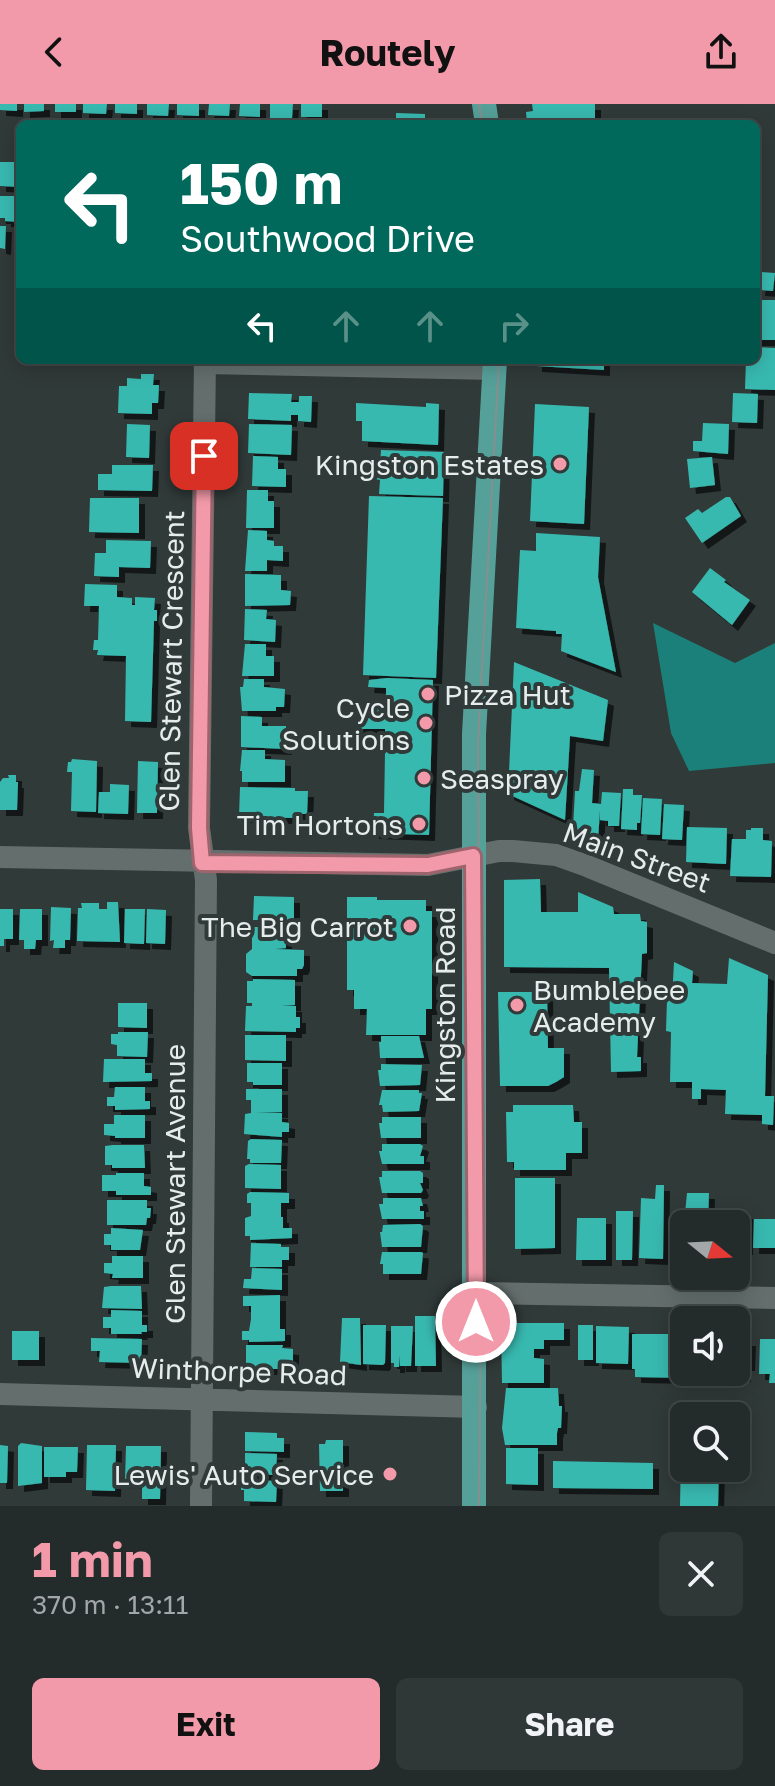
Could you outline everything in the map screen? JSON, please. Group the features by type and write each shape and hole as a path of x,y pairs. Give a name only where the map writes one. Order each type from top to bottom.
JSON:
{"main road":[{"name":"Kingston Road","path":"474,1506 473,856 478,639 494,364"}],"street":[{"name":"Glen Stewart Crescent","path":"202,863 199,828 205,364"},
{"name":"Glen Stewart Crescent","path":"274,364 494,364"},
{"name":"Main Street","path":"0,857 428,865 513,851 556,855 775,943"},
{"name":"Glen Stewart Avenue","path":"201,1506 206,880 202,863"},
{"path":"476,1293 775,1298"},
{"name":"Winthorpe Road","path":"0,1394 476,1407"}],"shaded area":[{"path":"653,623 735,663 775,643 775,763 689,771 671,733"}],"building":[{"path":"0,104 17,104 17,111 0,110"},
{"path":"24,104 44,104 44,111 24,112"},
{"path":"55,104 76,104 76,112 55,112"},
{"path":"83,104 107,104 106,114 83,113"},
{"path":"115,104 137,104 137,114 115,113"},
{"path":"147,104 169,104 168,116 147,115"},
{"path":"177,104 199,104 199,116 177,115"},
{"path":"209,104 230,104 229,116 208,115"},
{"path":"240,104 260,104 260,117 239,116"},
{"path":"270,104 293,104 292,118 270,118"},
{"path":"301,104 322,104 322,117 301,117"},
{"path":"532,104 595,104 595,120 527,120 526,112 533,111"},
{"path":"396,113 425,114 425,120 396,120"},
{"path":"0,162 16,162 16,187 0,186"},
{"path":"0,196 16,196 16,222 0,218"},
{"path":"0,226 6,226 5,249 0,248"},
{"path":"761,272 775,273 773,291 760,290"},
{"path":"760,300 775,300 775,340 760,340"},
{"path":"760,347 775,348 775,390 745,389 746,364 760,364"},
{"path":"604,364 604,370 536,366"},
{"path":"141,374 154,374 153,385 159,385 158,403 152,403 152,414 118,413 119,386 127,386 127,378 141,379"},
{"path":"249,393 292,394 291,402 299,402 299,396 312,396 311,422 298,421 298,415 291,415 291,421 248,419"},
{"path":"733,393 758,394 757,423 732,422"},
{"path":"356,403 426,407 426,403 439,404 438,445 362,441 362,421 356,421"},
{"name":"Kingston Estates","path":"535,404 589,407 584,524 530,521"},
{"path":"703,423 729,424 728,454 693,451 693,441 702,441"},
{"path":"127,424 150,425 149,458 126,457"},
{"path":"249,424 292,425 291,455 248,453"},
{"path":"381,450 444,452 443,496 379,494 380,480 375,479 375,464 380,464"},
{"path":"253,456 278,457 278,469 286,469 286,487 252,486"},
{"path":"712,457 715,485 690,488 687,459"},
{"path":"112,465 153,465 152,491 98,490 98,474 112,474"},
{"path":"247,490 268,490 268,501 274,501 274,528 246,528"},
{"path":"369,496 443,498 436,678 363,675"},
{"path":"730,497 741,516 702,543 685,518 698,509 702,513"},
{"path":"90,498 139,498 139,533 89,532"},
{"path":"248,530 267,531 267,540 274,541 274,546 283,546 283,561 267,560 267,571 245,571"},
{"path":"536,533 600,537 598,577 616,672 561,651 562,634 556,634 556,631 516,628 520,550 536,551"},
{"path":"106,540 151,541 150,568 119,567 119,577 94,576 95,553 106,553"},
{"path":"710,568 750,600 732,625 692,592"},
{"path":"245,574 281,575 281,590 291,591 290,605 245,606"},
{"path":"85,584 117,585 117,597 132,598 132,605 135,605 135,597 155,598 157,621 154,621 151,722 125,721 126,656 97,655 98,650 93,650 94,640 98,640 99,606 84,606"},
{"path":"245,609 267,610 266,619 276,620 275,642 244,640"},
{"path":"245,644 266,644 266,656 274,656 274,676 242,676"},
{"path":"514,662 608,700 603,741 570,736 565,820 508,794"},
{"path":"244,679 264,679 264,687 285,689 284,707 276,707 276,711 242,711 240,687 243,687"},
{"path":"369,680 433,680 429,835 373,833 374,813 384,813 385,752 406,753 406,746 385,745 385,729 357,729 358,718 372,718 372,702 386,702 386,688 368,687"},
{"path":"241,716 262,717 262,726 286,726 286,749 241,747"},
{"path":"242,750 265,750 265,759 285,760 285,782 242,782"},
{"path":"72,759 97,761 96,812 71,811 72,772 67,772 68,762"},
{"path":"138,761 158,762 157,813 137,813"},
{"path":"582,769 594,770 592,803 601,804 602,792 621,793 619,826 608,826 608,821 600,820 600,810 598,840 573,828 575,791 579,791"},
{"path":"8,775 16,775 18,782 17,810 0,810 0,782 3,778 9,778"},
{"path":"110,784 129,785 128,814 98,813 99,792 110,792"},
{"path":"240,787 308,791 307,814 294,814 294,818 239,817"},
{"path":"623,789 633,789 633,795 642,795 637,830 621,829"},
{"path":"643,798 662,799 660,835 641,834"},
{"path":"664,804 684,805 682,840 662,839"},
{"path":"687,827 727,828 726,864 686,862"},
{"path":"763,828 763,840 772,841 771,877 730,876 732,839 746,839 746,830"},
{"path":"540,879 541,912 578,912 578,892 613,907 614,914 640,914 641,921 647,922 647,953 642,954 637,1057 641,1057 641,1071 611,1072 609,968 504,967 504,880"},
{"path":"254,896 294,897 294,920 253,920"},
{"path":"347,897 426,900 426,911 432,911 432,1009 426,1009 426,1035 366,1035 367,1009 354,1009 354,990 347,990"},
{"path":"107,902 118,902 120,942 77,941 78,908 82,908 81,903 99,903 99,909 107,909"},
{"path":"51,907 71,908 70,940 65,940 65,948 53,948 54,940 50,941"},
{"path":"0,909 13,909 13,939 4,939 4,946 0,946"},
{"path":"20,909 42,909 42,940 36,940 35,949 24,949 24,940 19,940"},
{"path":"125,909 145,909 144,944 124,943"},
{"path":"147,909 166,910 165,944 146,943"},
{"path":"252,927 286,927 286,948 275,949 304,950 304,965 302,969 297,969 297,976 252,976 246,972 246,954 252,949"},
{"path":"729,958 768,975 765,1096 774,1096 773,1125 762,1124 762,1115 725,1114 726,1090 701,1089 701,1099 692,1099 692,1082 670,1082 671,1032 666,1031 667,1000 672,1000 674,962 693,971 692,983 727,984"},
{"path":"295,980 295,1005 281,1006 296,1006 300,1028 296,1028 296,1032 245,1031 246,1006 252,1006 252,1003 247,1003 247,981"},
{"path":"498,992 547,992 548,1048 564,1048 564,1077 548,1086 500,1086"},
{"path":"118,1003 147,1003 147,1028 118,1027"},
{"path":"148,1032 147,1057 117,1056 117,1045 111,1044 111,1034"},
{"path":"245,1035 286,1035 286,1061 245,1060"},
{"path":"381,1036 419,1036 424,1058 380,1058"},
{"path":"104,1059 145,1059 145,1073 152,1073 152,1081 103,1082"},
{"path":"247,1063 282,1063 282,1085 253,1085 253,1082 247,1082"},
{"path":"381,1064 422,1065 420,1085 380,1086 378,1070 381,1070"},
{"path":"115,1087 145,1087 145,1101 150,1101 150,1109 115,1110 115,1106 107,1106 107,1097 114,1097"},
{"path":"246,1089 282,1089 282,1112 255,1113 282,1113 282,1122 289,1123 289,1132 282,1132 282,1137 244,1134 245,1114 251,1113 251,1100 246,1100"},
{"path":"382,1090 419,1090 422,1093 419,1111 383,1112 382,1105 379,1105"},
{"path":"513,1105 573,1105 574,1122 582,1122 582,1153 566,1153 566,1170 514,1170 514,1162 507,1162 506,1112 513,1112"},
{"path":"114,1115 145,1115 145,1138 104,1135 104,1124 114,1124"},
{"path":"382,1117 421,1117 421,1138 381,1138 379,1123 382,1123"},
{"path":"282,1140 281,1163 250,1163 247,1159 248,1141"},
{"path":"382,1144 420,1144 423,1146 420,1156 424,1156 424,1164 382,1164 379,1151 382,1151"},
{"path":"144,1145 145,1168 112,1168 112,1165 105,1165 105,1146"},
{"path":"281,1165 281,1189 245,1188 245,1166"},
{"path":"382,1171 420,1171 423,1173 423,1183 420,1183 423,1190 421,1193 382,1193 379,1177 382,1177"},
{"path":"144,1173 144,1186 151,1187 151,1195 116,1195 116,1191 102,1191 102,1175"},
{"path":"515,1178 555,1178 555,1248 515,1249"},
{"path":"656,1185 664,1185 663,1259 639,1258 641,1198 655,1199"},
{"path":"250,1192 289,1193 289,1203 281,1203 281,1217 283,1228 292,1228 292,1238 250,1240 250,1236 245,1236 245,1218 251,1216 251,1203 247,1203"},
{"path":"687,1193 709,1193 708,1210 685,1210"},
{"path":"383,1198 421,1198 423,1206 420,1206 420,1211 424,1211 424,1219 382,1219 379,1204 383,1204"},
{"path":"107,1200 147,1200 147,1208 151,1208 150,1218 147,1218 146,1225 107,1225"},
{"path":"616,1211 633,1211 632,1260 616,1260"},
{"path":"577,1218 606,1218 606,1260 576,1260"},
{"path":"754,1219 775,1219 775,1248 753,1248"},
{"path":"383,1225 423,1226 421,1247 382,1247 380,1232"},
{"path":"111,1228 143,1230 140,1250 111,1250 111,1245 104,1245 104,1234 111,1234"},
{"path":"251,1243 289,1247 289,1260 282,1260 282,1267 250,1267"},
{"path":"382,1252 423,1253 421,1274 383,1274 383,1264 380,1264"},
{"path":"112,1256 143,1256 143,1278 112,1278 113,1274 104,1273 104,1263 112,1263"},
{"path":"252,1268 282,1269 282,1290 243,1288 244,1279 251,1279"},
{"path":"141,1286 142,1309 102,1308 104,1287"},
{"path":"280,1295 280,1329 285,1329 285,1341 242,1340 242,1331 249,1331 251,1319 251,1306 243,1306 243,1296"},
{"path":"111,1310 142,1311 142,1325 147,1325 147,1332 111,1334 111,1328 103,1328 103,1317 111,1317"},
{"path":"415,1316 435,1316 436,1366 415,1366"},
{"path":"342,1318 360,1318 361,1365 340,1362"},
{"path":"506,1323 564,1323 564,1340 544,1340 544,1349 534,1349 534,1358 544,1359 544,1383 502,1383 501,1327"},
{"path":"363,1325 386,1325 383,1365 363,1364"},
{"path":"578,1325 593,1325 593,1360 578,1360"},
{"path":"391,1326 413,1326 411,1366 400,1366 400,1355 399,1367 391,1363"},
{"path":"596,1326 629,1327 628,1364 596,1363"},
{"path":"12,1331 39,1331 39,1360 12,1360"},
{"path":"632,1334 670,1334 670,1378 635,1377 635,1369 632,1369"},
{"path":"91,1338 142,1339 141,1363 99,1362 100,1351 91,1351"},
{"path":"760,1339 775,1339 775,1383 769,1383 770,1374 759,1374"},
{"path":"246,1345 283,1345 282,1348 293,1349 293,1364 283,1364 283,1369 246,1369"},
{"path":"506,1388 558,1388 559,1406 562,1406 557,1445 505,1445 502,1428"},
{"path":"245,1432 277,1433 277,1438 284,1438 284,1452 245,1451"},
{"path":"326,1440 343,1440 343,1491 320,1491 319,1444 325,1444"},
{"path":"21,1443 42,1446 42,1483 18,1486 18,1446"},
{"path":"0,1445 8,1446 7,1483 0,1483"},
{"path":"87,1445 116,1445 115,1491 86,1490"},
{"path":"126,1446 161,1446 160,1499 142,1499 142,1483 125,1482"},
{"path":"44,1447 78,1447 77,1472 66,1472 66,1477 44,1477"},
{"path":"506,1448 538,1448 538,1485 506,1484"},
{"path":"245,1453 277,1454 276,1475 245,1474"},
{"path":"553,1461 653,1463 653,1489 553,1488"},
{"path":"277,1481 276,1502 244,1501 241,1482"},
{"path":"680,1482 719,1482 718,1506 680,1506"}],"tram line":[{"path":"479,104 481,120"},
{"path":"479,1506 478,742 499,364"}],"place":[{"name":"Kingston Estates","path":"560,464"},
{"name":"Pizza Hut","path":"428,694"},
{"name":"Cycle Solutions","path":"426,723"},
{"name":"Seaspray","path":"424,778"},
{"name":"Tim Hortons","path":"419,824"},
{"name":"The Big Carrot","path":"410,926"},
{"name":"Bumblebee Academy","path":"517,1005"},
{"name":"Lewis' Auto Service","path":"390,1474"}],"route":[{"path":"204,456 199,828 202,863 428,865 473,856 476,1322"}]}
